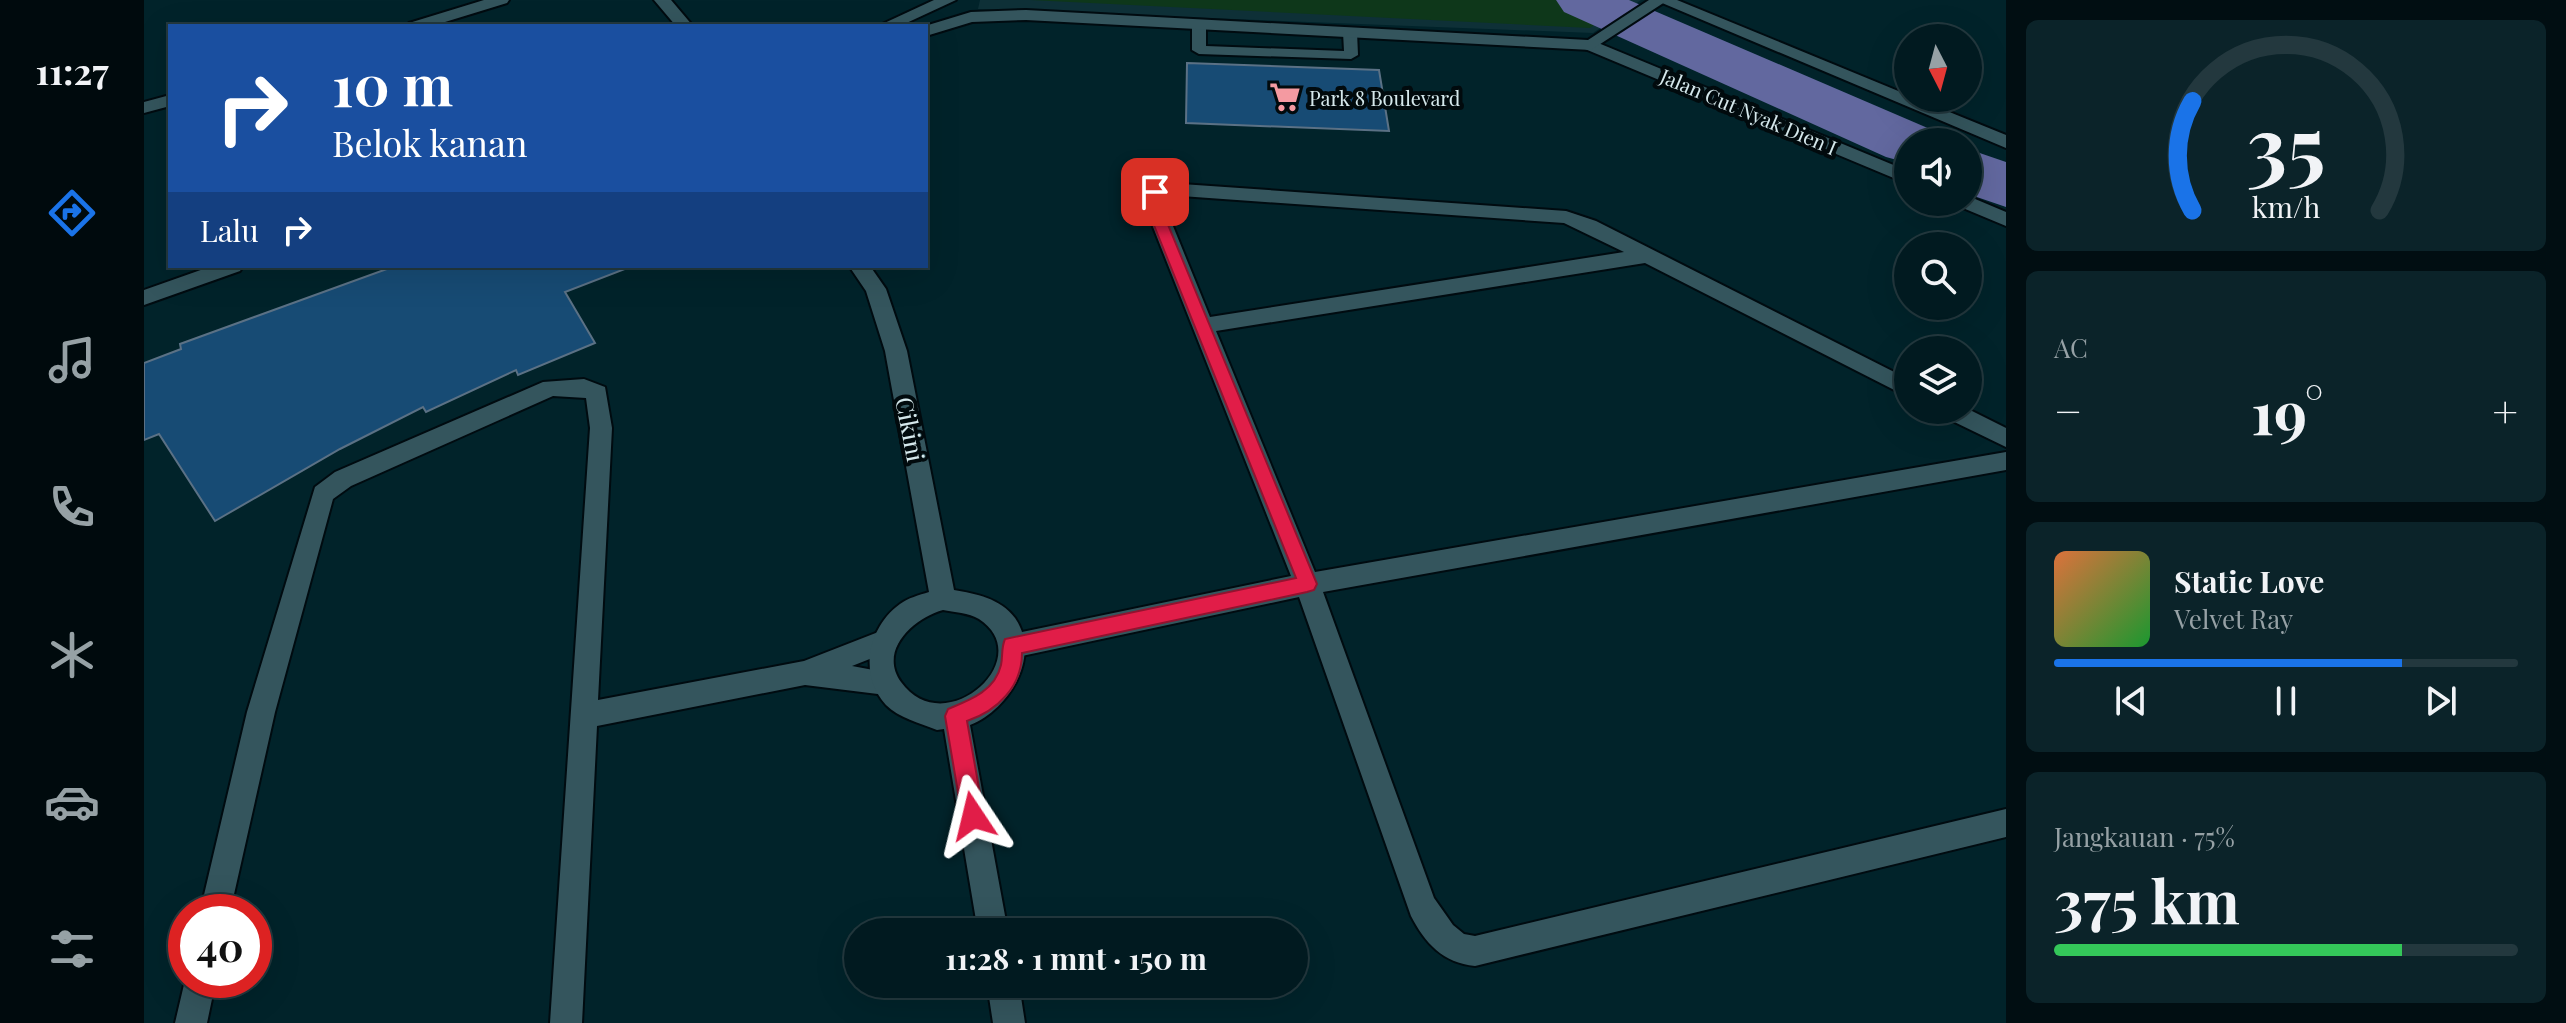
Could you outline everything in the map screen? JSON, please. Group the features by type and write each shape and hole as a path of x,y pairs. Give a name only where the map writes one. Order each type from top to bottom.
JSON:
{"street":[{"path":"422,24 501,0"},
{"path":"662,0 683,24"},
{"path":"891,24 948,0"},
{"path":"981,0 1000,9 1026,15"},
{"path":"1595,43 1660,1 2006,142"},
{"path":"928,30 971,17 1026,15"},
{"name":"Jalan Cut Nyak Dien I","path":"1026,15 1595,43 1894,172"},
{"path":"144,108 168,101"},
{"path":"1894,382 1566,217 1161,190 1153,195 1152,203 1307,584 1422,905 1431,924 1457,948 1475,951 2006,823"},
{"path":"1982,209 2006,219"},
{"path":"1202,326 1645,256"},
{"path":"144,298 227,268"},
{"name":"Cikini","path":"860,268 876,289 896,351 943,599"},
{"path":"219,894 261,712 323,494 343,479 551,388 570,386 597,393 601,428 566,1023"},
{"path":"1978,424 2006,438"},
{"path":"1012,646 1307,584 2006,461"},
{"path":"943,599 962,600 988,610 1007,629 1012,646 1012,664 1005,682 992,697 975,709 955,716 934,716 913,710 897,699 886,683 881,662 886,641 908,612 943,599"},
{"path":"583,716 804,673 886,641"},
{"path":"804,673 886,683"},
{"path":"955,716 991,918"},
{"path":"191,1023 196,998"},
{"path":"1005,998 1009,1023"}],"lane":[{"path":"1199,24 1199,50 1351,55 1350,32"}],"shaded area":[{"path":"980,0 1641,0 1593,33 978,9"}],"green space":[{"path":"1030,0 1630,0 1590,28"}],"building":[{"name":"Park 8 Boulevard","path":"1187,63 1379,70 1389,131 1186,123"},
{"path":"389,268 625,269 565,292 595,343 518,375 516,370 426,412 423,407 340,449 215,521 159,434 144,440 144,363 181,349 180,344"}],"waterway":[{"path":"1583,0 1894,137"},
{"path":"1982,176 2006,186"}],"place":[{"name":"Park 8 Boulevard","path":"1285,97"}],"route":[{"path":"973,816 955,716 975,709 992,697 1005,682 1012,664 1012,646 1307,584 1151,201 1155,192"}]}
